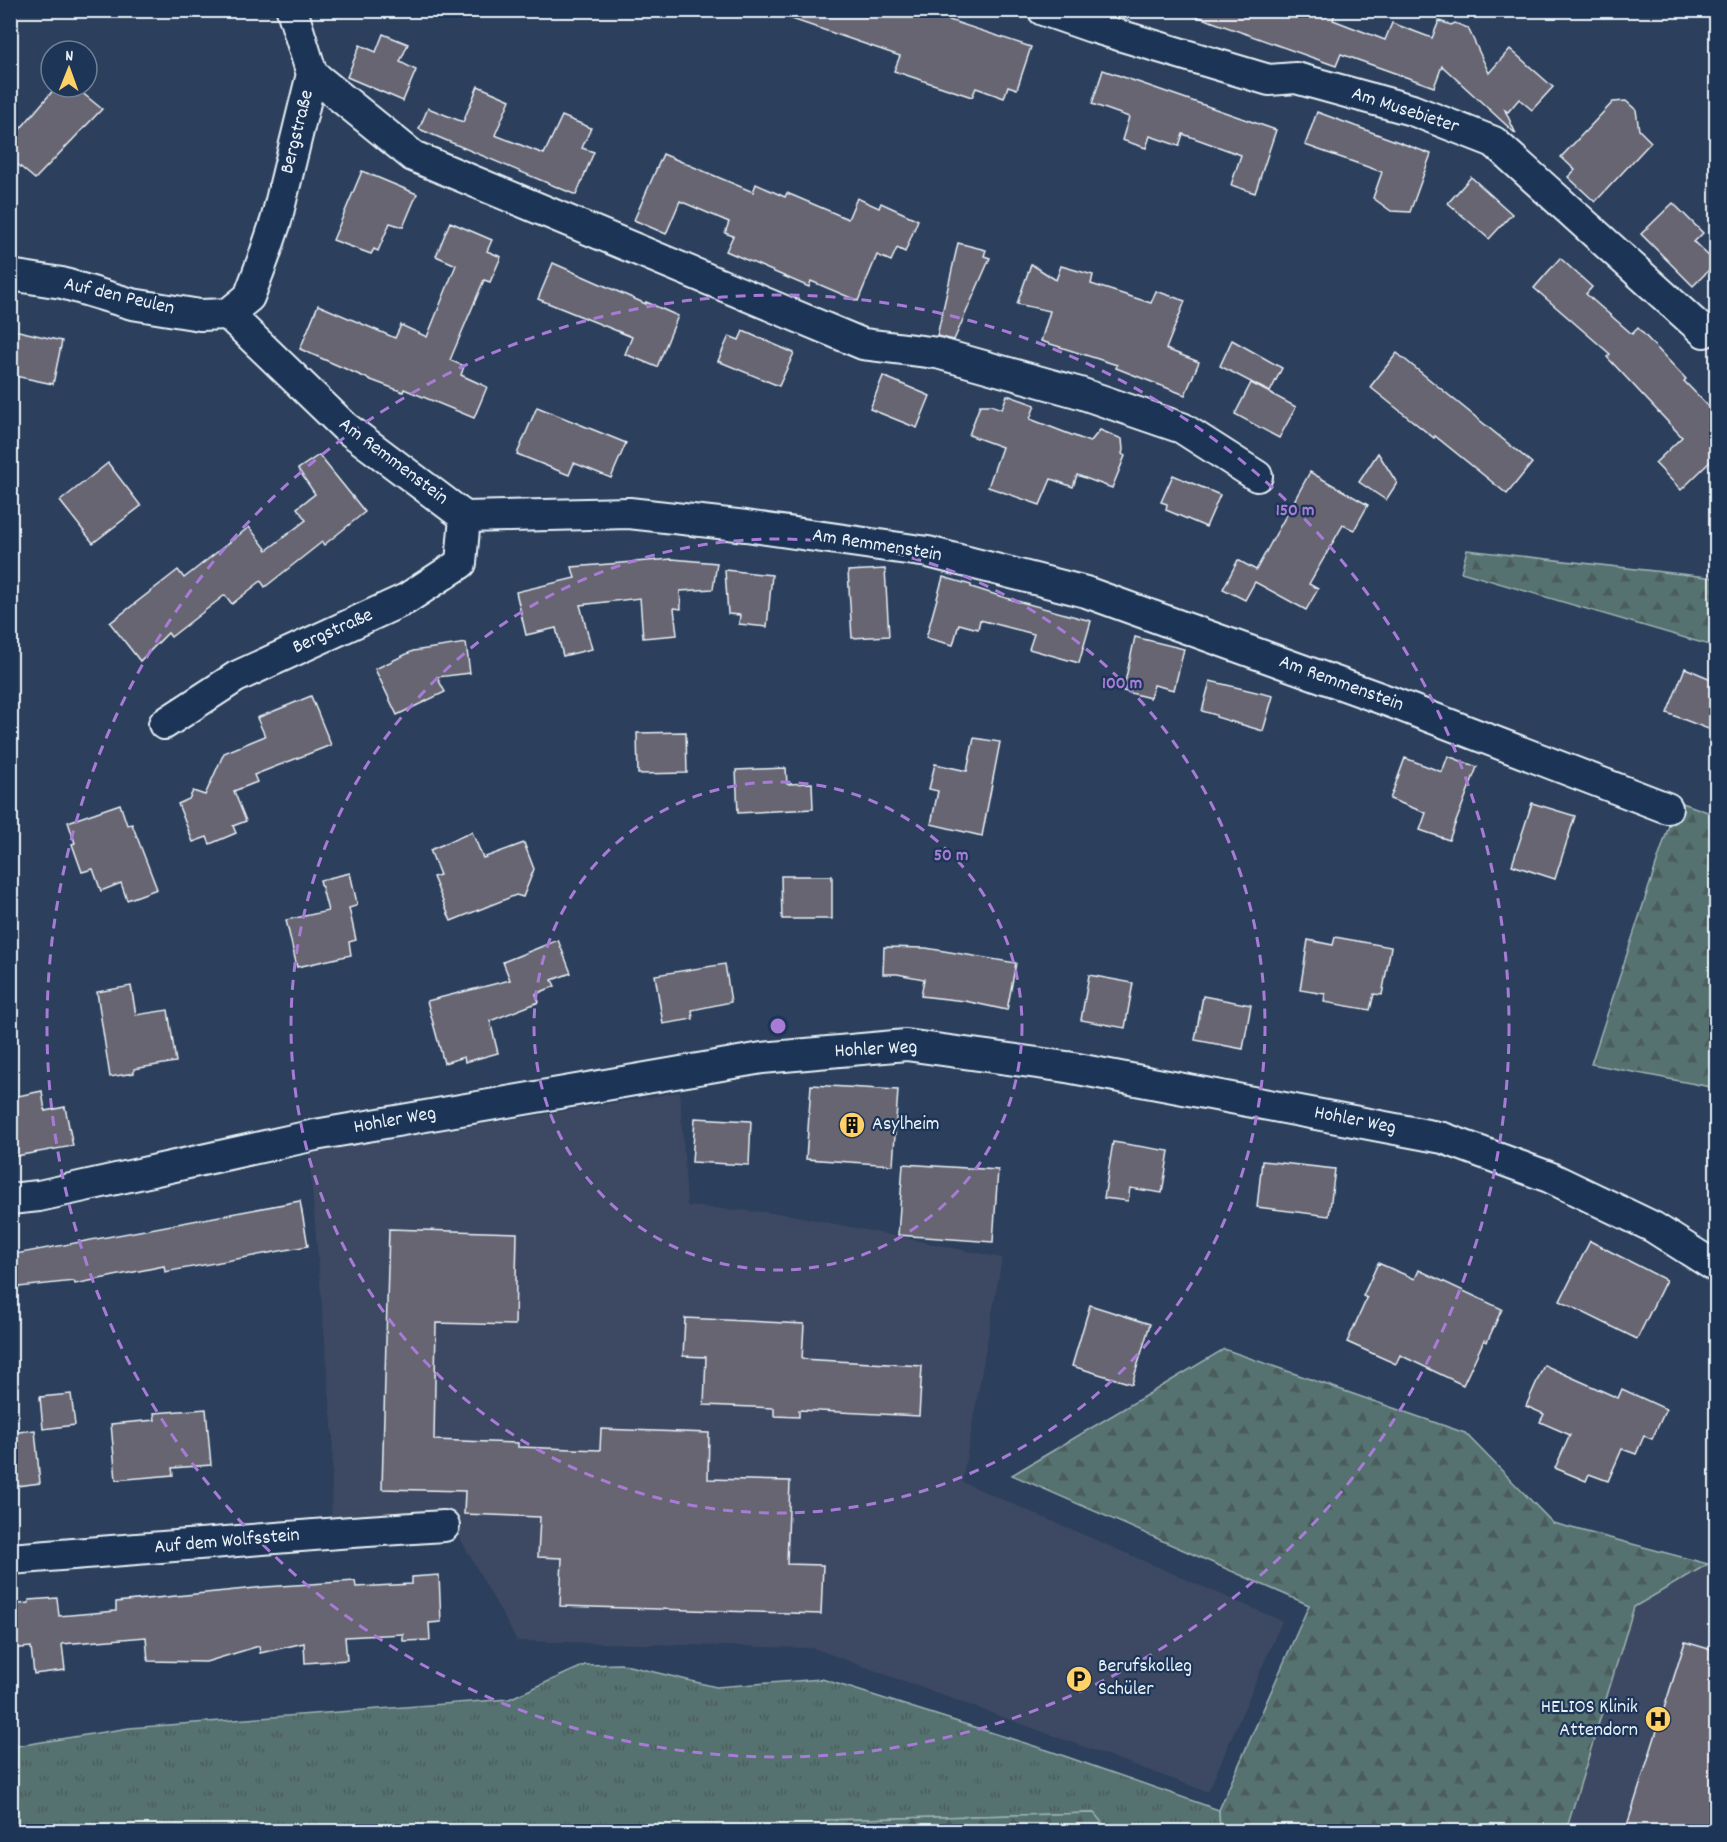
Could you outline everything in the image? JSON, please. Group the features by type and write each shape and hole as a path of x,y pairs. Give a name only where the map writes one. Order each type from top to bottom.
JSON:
{"street":[{"name":"Bergstraße","path":"228,314 249,297 276,220 312,74 292,10"},
{"name":"Am Musebieter","path":"1043,10 1269,80 1296,78 1412,110 1494,142 1704,332"},
{"path":"312,74 413,156 863,344 937,353 1080,393 1182,428 1257,476"},
{"name":"Auf den Peulen","path":"10,275 62,283 132,304 200,315 228,314"},
{"name":"Am Remmenstein","path":"228,314 345,427 465,517 629,513 746,526 928,552 1086,592 1391,702 1667,808"},
{"name":"Bergstraße","path":"164,724 236,676 406,599 461,563 465,517"},
{"name":"Hohler Weg","path":"10,1199 39,1196 315,1135 405,1119 762,1058 906,1045 1068,1067 1443,1138 1549,1177 1653,1227 1716,1267"},
{"name":"Auf dem Wolfsstein","path":"10,1559 444,1526"}],"shaded area":[{"path":"680,1092 687,1206 786,1214 1002,1258 962,1482 1282,1621 1208,1792 813,1648 517,1641 450,1520 331,1526 333,1436 309,1153"},
{"name":"HELIOS Klinik Attendorn","path":"1708,1564 1716,1566 1716,1831 1566,1832 1634,1607"}],"green space":[{"path":"1467,550 1716,578 1716,647 1461,572"},
{"path":"1677,801 1716,815 1716,1088 1591,1064"},
{"path":"1224,1349 1465,1433 1553,1523 1708,1564 1634,1607 1566,1831 1220,1831 1219,1810 1309,1605 1012,1475"},
{"path":"621,1664 716,1687 822,1679 1050,1751 1219,1810 1220,1831 1109,1831 1093,1813 826,1820 825,1832 11,1832 11,1747 129,1728 509,1699 585,1665"},
{"path":"1094,1813 1109,1831 825,1831 826,1820"}],"building":[{"path":"780,10 919,10 1031,47 1017,89 1008,86 1004,98 976,88 972,97 894,71 900,56 780,15"},
{"path":"1193,10 1336,10 1333,20 1385,40 1392,23 1432,38 1439,21 1451,25 1455,23 1468,28 1489,73 1510,49 1553,87 1532,110 1519,99 1508,112 1505,110 1516,134 1442,66 1434,87 1341,54 1336,66 1193,15"},
{"path":"383,34 408,44 400,62 416,70 403,101 347,77 360,45 376,52"},
{"path":"1103,70 1276,130 1255,193 1231,185 1241,155 1183,134 1179,146 1150,136 1146,148 1122,140 1129,117 1092,104"},
{"path":"478,86 510,100 495,135 544,154 562,116 591,128 582,148 594,152 576,195 419,129 428,108 463,122"},
{"path":"46,99 90,99 102,109 35,179 10,158 10,141"},
{"path":"1626,101 1636,110 1639,130 1651,142 1595,202 1568,177 1575,170 1561,157 1613,102"},
{"path":"1317,112 1431,154 1410,212 1391,211 1373,198 1382,172 1305,145"},
{"path":"663,154 753,192 756,184 785,197 787,193 848,219 857,198 879,208 881,203 918,220 905,252 897,248 891,261 877,255 858,301 811,281 809,287 726,251 733,236 725,233 729,222 680,201 666,234 634,220"},
{"path":"362,171 417,194 403,227 390,223 378,251 374,249 371,254 333,240"},
{"path":"1471,177 1512,214 1489,239 1448,203"},
{"path":"1673,203 1703,233 1694,242 1716,263 1693,286 1641,234"},
{"path":"450,222 492,240 487,251 501,257 490,282 484,280 450,360 464,366 461,375 487,387 474,418 404,389 403,392 371,380 300,349 318,305 395,338 401,325 427,337 456,265 436,256"},
{"path":"958,243 986,250 984,256 990,258 954,340 937,336"},
{"path":"1560,258 1592,287 1586,294 1632,334 1638,328 1716,414 1716,456 1681,490 1655,463 1682,437 1607,357 1610,354 1534,288"},
{"path":"553,263 678,316 657,367 625,354 632,337 538,299"},
{"path":"1031,264 1056,280 1061,266 1093,275 1091,284 1151,303 1156,291 1185,301 1166,349 1199,362 1185,395 1116,368 1117,365 1041,341 1050,311 1017,304"},
{"path":"10,329 62,341 53,384 10,375"},
{"path":"743,331 794,353 779,386 718,361 729,336 739,340"},
{"path":"1232,340 1282,368 1270,392 1220,366"},
{"path":"1397,353 1532,463 1507,494 1370,387"},
{"path":"883,376 930,396 917,428 870,409"},
{"path":"1251,383 1296,407 1279,438 1235,414"},
{"path":"1007,395 1035,405 1030,419 1090,442 1100,430 1122,439 1122,454 1125,456 1112,488 1077,475 1073,487 1051,479 1040,505 988,487 1002,447 969,435 980,405 991,405 1002,409"},
{"path":"537,407 626,443 611,478 574,463 569,475 517,454"},
{"path":"1378,453 1397,483 1386,500 1359,482"},
{"path":"319,455 365,512 324,545 322,542 265,587 261,581 232,604 225,595 171,637 168,633 140,661 110,623 178,570 184,578 249,527 267,550 306,520 297,508 315,494 298,469"},
{"path":"108,463 141,506 93,543 60,501"},
{"path":"1310,472 1368,505 1354,530 1343,525 1309,584 1318,589 1306,610 1255,582 1245,600 1223,589 1238,560 1256,570"},
{"path":"1173,475 1220,495 1206,527 1166,510 1167,504 1161,502"},
{"path":"672,559 717,563 713,589 680,591 681,609 674,608 677,635 643,638 640,598 580,605 592,649 563,656 556,628 526,635 516,592 575,578 572,567"},
{"path":"885,569 889,636 852,638 848,571"},
{"path":"725,570 772,575 767,627 739,624 740,615 728,614"},
{"path":"943,577 1006,598 1091,621 1079,663 1029,649 1034,634 980,620 978,629 959,624 953,645 926,638"},
{"path":"1135,637 1184,649 1174,690 1154,685 1150,698 1123,691"},
{"path":"466,643 470,673 437,677 445,692 397,715 375,669 413,651"},
{"path":"1685,668 1716,681 1716,732 1667,713"},
{"path":"1210,681 1273,696 1263,731 1202,711"},
{"path":"311,696 331,745 254,775 257,782 234,791 246,821 233,826 236,833 210,844 207,837 193,842 178,804 189,799 193,791 205,795 224,753 265,736 257,718"},
{"path":"686,732 687,773 638,774 637,733"},
{"path":"974,738 1000,742 982,836 931,824 938,791 929,789 935,764 967,771"},
{"path":"1448,756 1477,767 1449,840 1420,830 1426,813 1390,799 1405,758 1442,772"},
{"path":"786,768 787,784 812,783 813,809 738,813 736,770"},
{"path":"1532,803 1575,816 1555,879 1512,865"},
{"path":"120,804 127,825 132,824 157,889 127,900 121,883 101,891 93,869 82,872 72,844 75,843 68,822"},
{"path":"472,832 483,858 524,843 534,869 523,897 516,895 451,921 433,877 440,875 430,850"},
{"path":"350,873 357,903 356,906 349,908 356,940 349,942 351,955 297,967 286,920 328,911 320,880"},
{"path":"781,876 832,876 832,919 782,919"},
{"path":"1335,937 1391,947 1382,995 1374,994 1370,1010 1324,1002 1325,994 1300,990 1308,940 1333,945"},
{"path":"558,940 571,973 552,980 555,986 536,994 539,1002 490,1021 498,1053 465,1062 464,1057 444,1063 427,1001 510,980 503,962"},
{"path":"884,947 926,948 1016,963 1007,1010 965,1001 921,996 924,979 883,974"},
{"path":"725,964 731,1002 692,1010 693,1019 663,1024 655,975"},
{"path":"1089,975 1133,983 1125,1028 1081,1020"},
{"path":"131,986 136,1015 168,1010 176,1062 134,1069 134,1073 110,1077 97,992"},
{"path":"1203,996 1251,1005 1243,1049 1195,1040"},
{"name":"Asylheim","path":"811,1085 898,1090 893,1165 806,1159"},
{"path":"42,1091 45,1111 65,1107 73,1146 10,1157 10,1105 14,1104 13,1097"},
{"path":"695,1118 751,1121 749,1165 692,1162"},
{"path":"1113,1142 1169,1151 1162,1193 1130,1188 1128,1201 1104,1198"},
{"path":"1262,1161 1335,1169 1329,1216 1257,1207"},
{"path":"903,1164 998,1170 993,1242 898,1235"},
{"path":"300,1201 308,1246 165,1272 164,1266 75,1284 74,1281 10,1288 10,1255"},
{"path":"389,1229 517,1233 515,1325 436,1323 434,1440 518,1443 518,1447 600,1450 601,1429 709,1433 708,1479 790,1481 787,1564 823,1565 821,1614 560,1606 562,1558 538,1557 540,1517 464,1514 465,1491 382,1489"},
{"path":"1590,1241 1666,1280 1637,1339 1560,1301"},
{"path":"1378,1263 1415,1279 1419,1270 1502,1309 1487,1342 1484,1340 1463,1385 1400,1355 1396,1364 1347,1342 1367,1298 1363,1296"},
{"path":"1090,1305 1150,1324 1132,1384 1072,1366"},
{"path":"685,1318 804,1324 802,1359 922,1366 919,1416 799,1410 799,1417 774,1416 774,1408 704,1405 706,1357 683,1356"},
{"path":"1544,1365 1618,1398 1622,1389 1666,1409 1652,1439 1644,1436 1636,1454 1622,1449 1608,1481 1589,1474 1586,1481 1555,1468 1570,1435 1540,1422 1544,1414 1526,1406"},
{"path":"71,1394 75,1425 43,1429 40,1397"},
{"path":"206,1409 211,1465 172,1468 173,1475 116,1480 111,1424 155,1420 154,1413"},
{"path":"35,1430 40,1483 10,1487 10,1433"},
{"path":"439,1575 441,1622 429,1623 430,1640 403,1641 403,1634 345,1637 347,1660 305,1663 304,1643 260,1653 259,1646 206,1662 148,1661 146,1637 62,1644 65,1670 34,1674 31,1647 10,1649 10,1605 29,1603 29,1600 57,1598 59,1616 116,1611 116,1602 265,1587 355,1581 356,1587 412,1584 412,1577"},
{"path":"1685,1642 1716,1651 1716,1832 1625,1832"}],"place":[{"name":"Asylheim","path":"852,1125"},
{"name":"Berufskolleg Schüler","path":"1079,1679"},
{"name":"HELIOS Klinik Attendorn","path":"1658,1719"}]}
